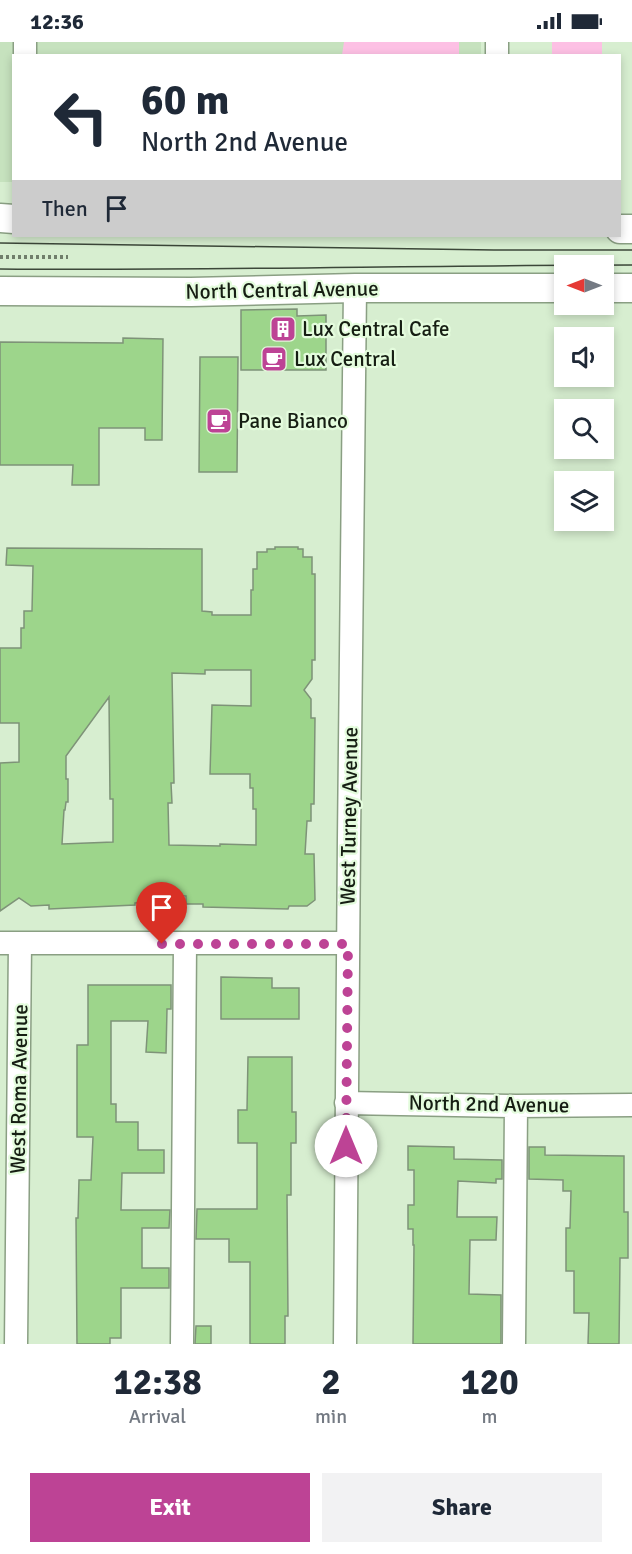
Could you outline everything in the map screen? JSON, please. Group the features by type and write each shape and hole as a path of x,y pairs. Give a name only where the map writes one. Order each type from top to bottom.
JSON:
{"main road":[{"name":"North Central Avenue","path":"0,291 191,292 355,288 554,288"},
{"path":"614,288 632,288"}],"street":[{"name":"West Turney Avenue","path":"345,1344 355,288"},
{"path":"10,942 348,944"},
{"name":"West Roma Avenue","path":"10,942 16,1344"},
{"path":"182,1344 185,944"},
{"name":"North 2nd Avenue","path":"346,1103 516,1106 632,1105"},
{"path":"514,1344 516,1106"}],"path":[{"path":"0,257 68,258"}],"shaded area":[{"path":"0,42 481,42 481,54 12,54 12,182 0,182"},
{"path":"344,42 459,42 459,54 342,54"},
{"path":"552,42 602,42 602,54 552,54"}],"building":[{"name":"Lux Central Cafe","path":"297,309 297,316 326,315 326,370 241,370 241,310"},
{"path":"123,338 163,339 162,440 145,440 145,428 99,428 99,485 72,485 73,465 0,465 0,342 123,343"},
{"name":"Pane Bianco","path":"200,357 238,357 237,472 199,472"},
{"path":"275,547 298,547 298,549 303,549 303,557 312,557 312,574 315,574 315,660 312,660 312,679 304,690 311,699 311,718 315,718 314,804 311,804 311,821 307,821 305,854 314,854 315,900 307,906 289,906 288,909 203,907 203,904 186,904 186,896 151,894 151,902 135,903 135,905 49,909 49,905 31,906 19,898 0,911 0,763 19,762 19,723 0,723 0,648 21,648 24,611 32,611 33,566 6,565 7,548 202,549 202,611 212,612 212,615 251,615 253,569 257,569 257,552 275,549","holes":["205,670 251,670 251,706 212,705 210,774 250,774 253,809 256,809 256,845 169,845 168,803 172,803 171,783 174,783 172,673 205,674","109,697 110,799 113,799 113,842 62,844 64,810 68,802 66,756"]},
{"path":"221,977 272,978 272,988 299,988 299,1019 221,1019"},
{"path":"88,985 171,985 171,1009 167,1009 166,1053 146,1052 148,1021 111,1021 111,1104 116,1104 116,1122 138,1122 138,1150 164,1150 164,1173 122,1173 121,1210 170,1210 169,1228 142,1228 142,1268 169,1268 169,1288 121,1288 121,1338 110,1338 110,1344 77,1344 76,1218 78,1218 79,1180 91,1180 93,1137 77,1137 77,1045 88,1045"},
{"path":"248,1057 292,1057 292,1112 296,1112 296,1143 291,1143 291,1195 287,1195 288,1316 285,1316 285,1344 250,1344 250,1262 229,1262 229,1239 196,1239 197,1209 257,1209 257,1143 238,1143 238,1110 247,1110"},
{"path":"408,1146 454,1147 454,1159 502,1160 502,1179 496,1179 496,1183 458,1181 457,1217 497,1217 496,1240 470,1240 469,1294 501,1295 501,1344 413,1344 414,1245 413,1229 408,1229 408,1205 414,1205 414,1170 408,1170"},
{"path":"529,1147 545,1147 545,1155 624,1156 624,1212 628,1212 628,1258 620,1258 619,1344 588,1344 589,1313 574,1313 574,1271 566,1271 566,1228 570,1228 571,1191 563,1191 563,1180 529,1179"},
{"path":"196,1326 211,1326 211,1344 195,1344"}],"tram line":[{"path":"0,243 632,250"},
{"path":"0,269 632,265"}],"place":[{"name":"Lux Central Cafe","path":"283,329"},
{"name":"Lux Central","path":"274,359"},
{"name":"Pane Bianco","path":"219,421"}],"route":[{"path":"162,944 348,944 346,1146"}]}
